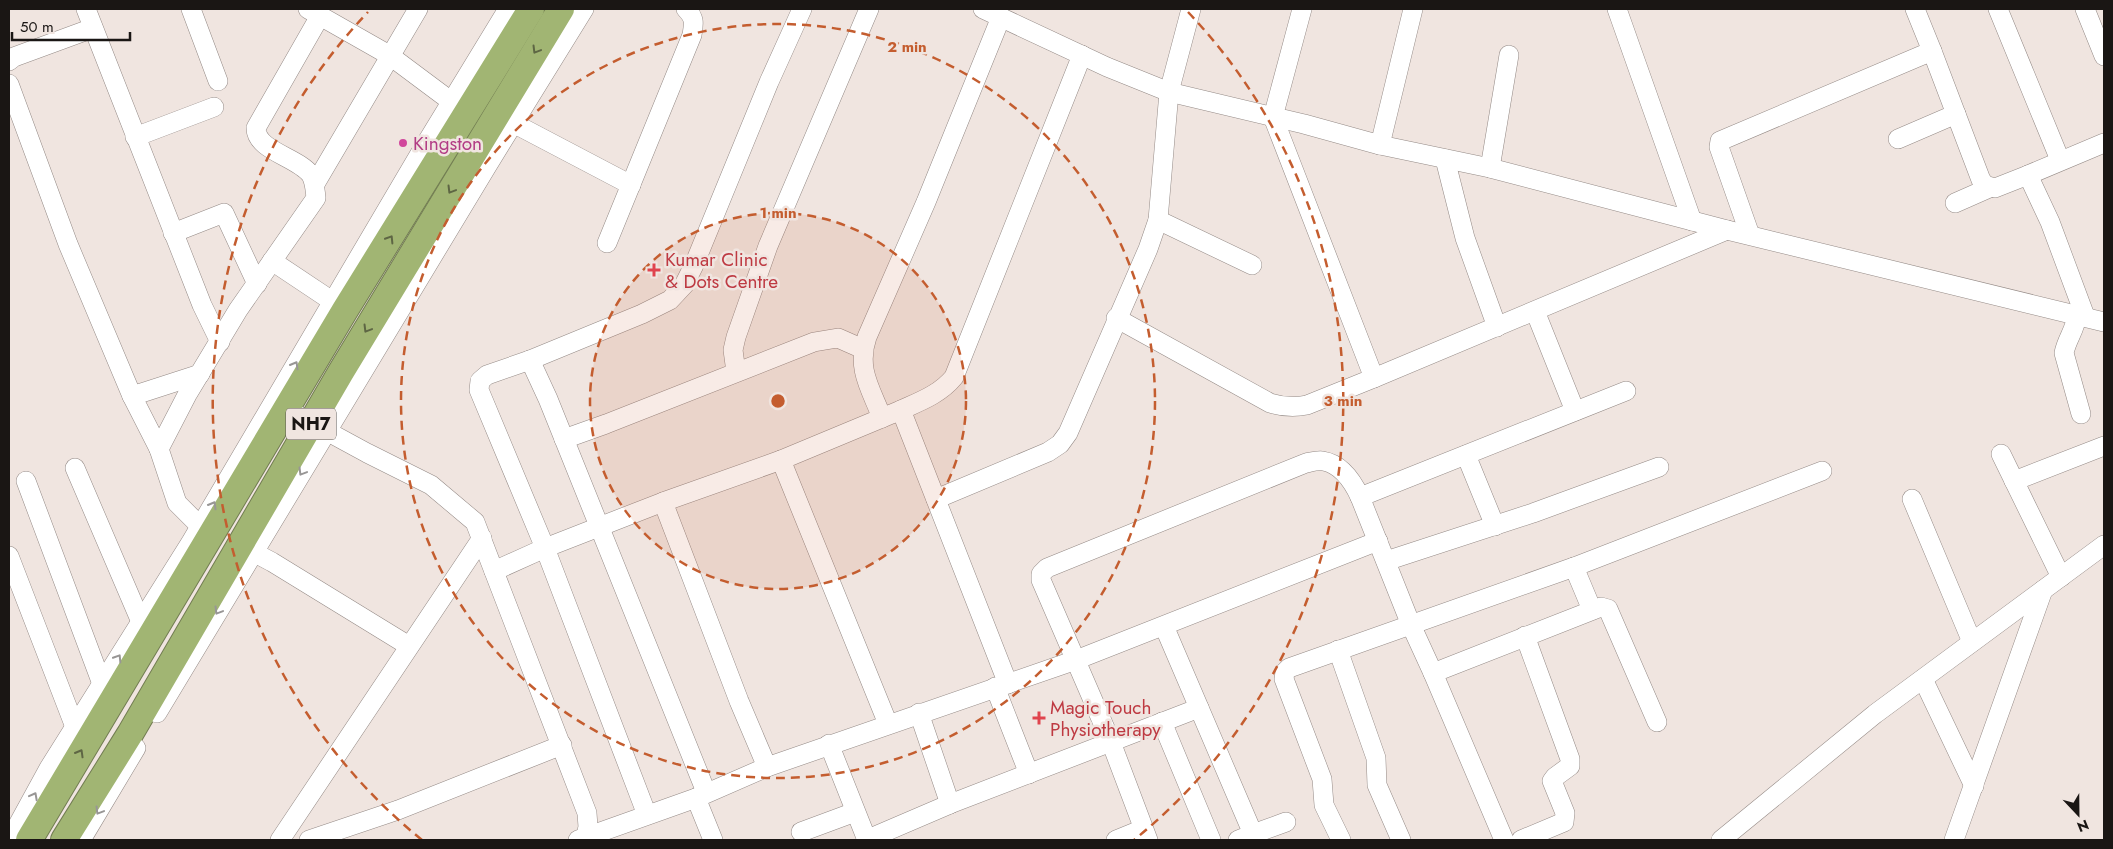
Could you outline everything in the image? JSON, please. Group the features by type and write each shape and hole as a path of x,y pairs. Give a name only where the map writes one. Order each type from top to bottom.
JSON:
{"highway":[{"name":"NH7","path":"29,840 286,409 459,108 531,9"},
{"name":"NH7","path":"64,840 319,427 561,9"}],"street":[{"path":"86,9 173,233 202,305 220,342"},
{"path":"191,9 218,81"},
{"path":"198,27 209,9"},
{"path":"315,184 389,55 418,9"},
{"path":"15,840 14,832 49,768 200,526 332,301 459,108 508,9"},
{"path":"81,840 253,552 319,427 584,9"},
{"path":"607,243 692,35 694,22 692,15 686,9"},
{"path":"647,815 545,548 479,390 480,381 487,375 530,360 642,314 670,300 684,285 802,9"},
{"path":"736,372 733,350 736,337 765,254 869,9"},
{"path":"936,500 1048,452 1060,444 1078,413 1116,318 1148,249 1158,220 1169,92 1191,9"},
{"path":"1302,9 1273,117 1374,378"},
{"path":"1380,145 1413,9"},
{"path":"1617,9 1692,221"},
{"path":"1915,9 1981,180 1989,188"},
{"path":"1998,9 2060,160"},
{"path":"2085,9 2104,56"},
{"path":"159,450 200,374 256,284 316,198 315,184 310,175 302,166 258,139 256,128 314,12 389,55 459,108"},
{"path":"882,418 863,368 863,349 926,202 993,12 1082,55 1169,92 1380,145 1490,168 1727,230 2104,322"},
{"path":"9,61 14,57 93,28"},
{"path":"1750,235 1719,147 1720,141 1725,137 1932,51"},
{"path":"494,571 545,548 663,502 781,460 882,418 946,387 954,377 1082,55"},
{"path":"1490,168 1509,55"},
{"path":"9,84 68,244 132,396 159,450 177,503 200,526"},
{"path":"135,137 214,107"},
{"path":"1898,138 1956,114"},
{"path":"513,123 631,185"},
{"path":"1955,202 2028,175 2104,143"},
{"path":"1445,159 1465,238 1497,327"},
{"path":"2028,175 2050,222 2081,316 2066,344 2064,353 2081,414"},
{"path":"173,233 224,213 256,284"},
{"path":"1158,220 1252,266"},
{"path":"1116,318 1270,403 1282,407 1296,407 1307,405 1374,378 1727,230"},
{"path":"272,261 332,301"},
{"path":"1535,311 1575,411"},
{"path":"564,439 814,342 838,338 848,340 863,349"},
{"path":"530,360 600,528 701,796 713,840"},
{"path":"132,396 200,374"},
{"path":"1360,497 1626,391"},
{"path":"286,409 366,453 431,485 476,522 562,744 587,814 588,827 583,839"},
{"path":"900,410 936,500 1002,685 1029,774"},
{"path":"2014,481 2104,446"},
{"path":"1466,454 1495,526"},
{"path":"2001,454 2061,577"},
{"path":"781,460 888,724"},
{"path":"1116,840 1146,835 1111,742 1040,580 1041,574 1047,568 1306,463 1322,461 1347,475 1360,497 1411,625 1433,672 1504,840"},
{"path":"1386,561 1495,526 1659,467"},
{"path":"75,468 141,622"},
{"path":"1341,840 1324,805 1322,779 1284,679 1285,672 1294,665 1574,567 1822,471"},
{"path":"26,481 102,684"},
{"path":"1912,499 1972,642"},
{"path":"663,502 736,693 767,766"},
{"path":"280,840 482,538"},
{"path":"583,839 701,796 767,766 1076,660 1378,540"},
{"path":"1721,840 1875,714 2104,545"},
{"path":"253,552 409,646"},
{"path":"9,556 75,727"},
{"path":"1574,567 1592,610"},
{"path":"1954,840 2043,590"},
{"path":"1433,672 1601,607 1608,609 1657,722"},
{"path":"1164,626 1199,708 1245,837 1286,822"},
{"path":"1521,840 1564,822 1565,813 1552,781 1570,766 1570,759 1525,636"},
{"path":"1338,650 1376,758 1377,785 1401,840"},
{"path":"1923,679 1974,786"},
{"path":"829,744 866,840 950,804 1199,708"},
{"path":"919,713 950,804"},
{"path":"1162,722 1211,840"},
{"path":"309,840 377,818 562,744"},
{"path":"801,832 855,812"}],"place":[{"name":"Kingston","path":"403,143"},
{"name":"Kumar Clinic & Dots Centre","path":"654,270"},
{"name":"Magic Touch Physiotherapy","path":"1039,718"}]}
